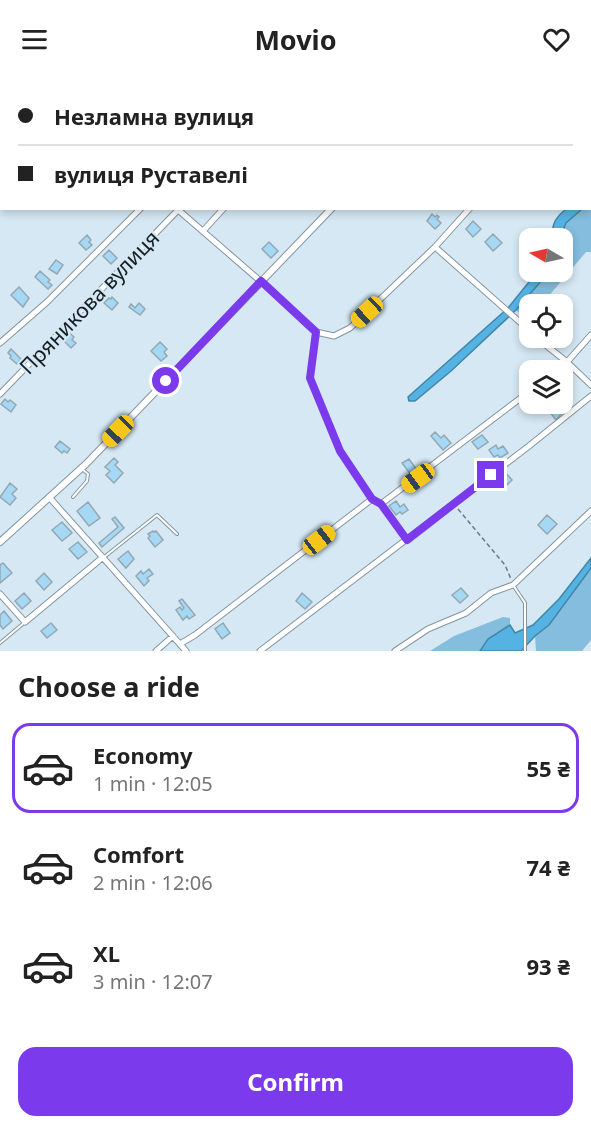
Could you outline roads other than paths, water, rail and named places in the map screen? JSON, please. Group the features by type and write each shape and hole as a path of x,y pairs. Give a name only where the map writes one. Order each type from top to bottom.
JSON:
{"street":[{"path":"0,343 47,302 139,210"},
{"name":"Пряникова вулиця","path":"0,394 176,210"},
{"path":"178,210 316,332 334,336 350,328 435,247 468,210"},
{"path":"203,231 222,210"},
{"path":"0,542 82,468 330,210"},
{"path":"435,247 519,321"},
{"path":"569,360 591,336"},
{"path":"550,348 564,360"},
{"path":"573,368 591,385"},
{"path":"260,651 591,396"},
{"path":"180,644 195,635 372,499 381,504 519,399"},
{"path":"50,497 186,651"},
{"path":"395,651 428,629 466,613 491,593 513,585 591,511"},
{"path":"0,594 25,622 102,558"},
{"path":"156,651 173,636"}],"lane":[{"path":"316,332 310,378 340,451 372,499"},
{"path":"73,497 87,481 88,474 82,468"},
{"path":"381,504 407,540"},
{"path":"102,558 157,515 177,534"},
{"path":"513,585 525,603 525,651"},
{"path":"0,643 25,622"}]}
